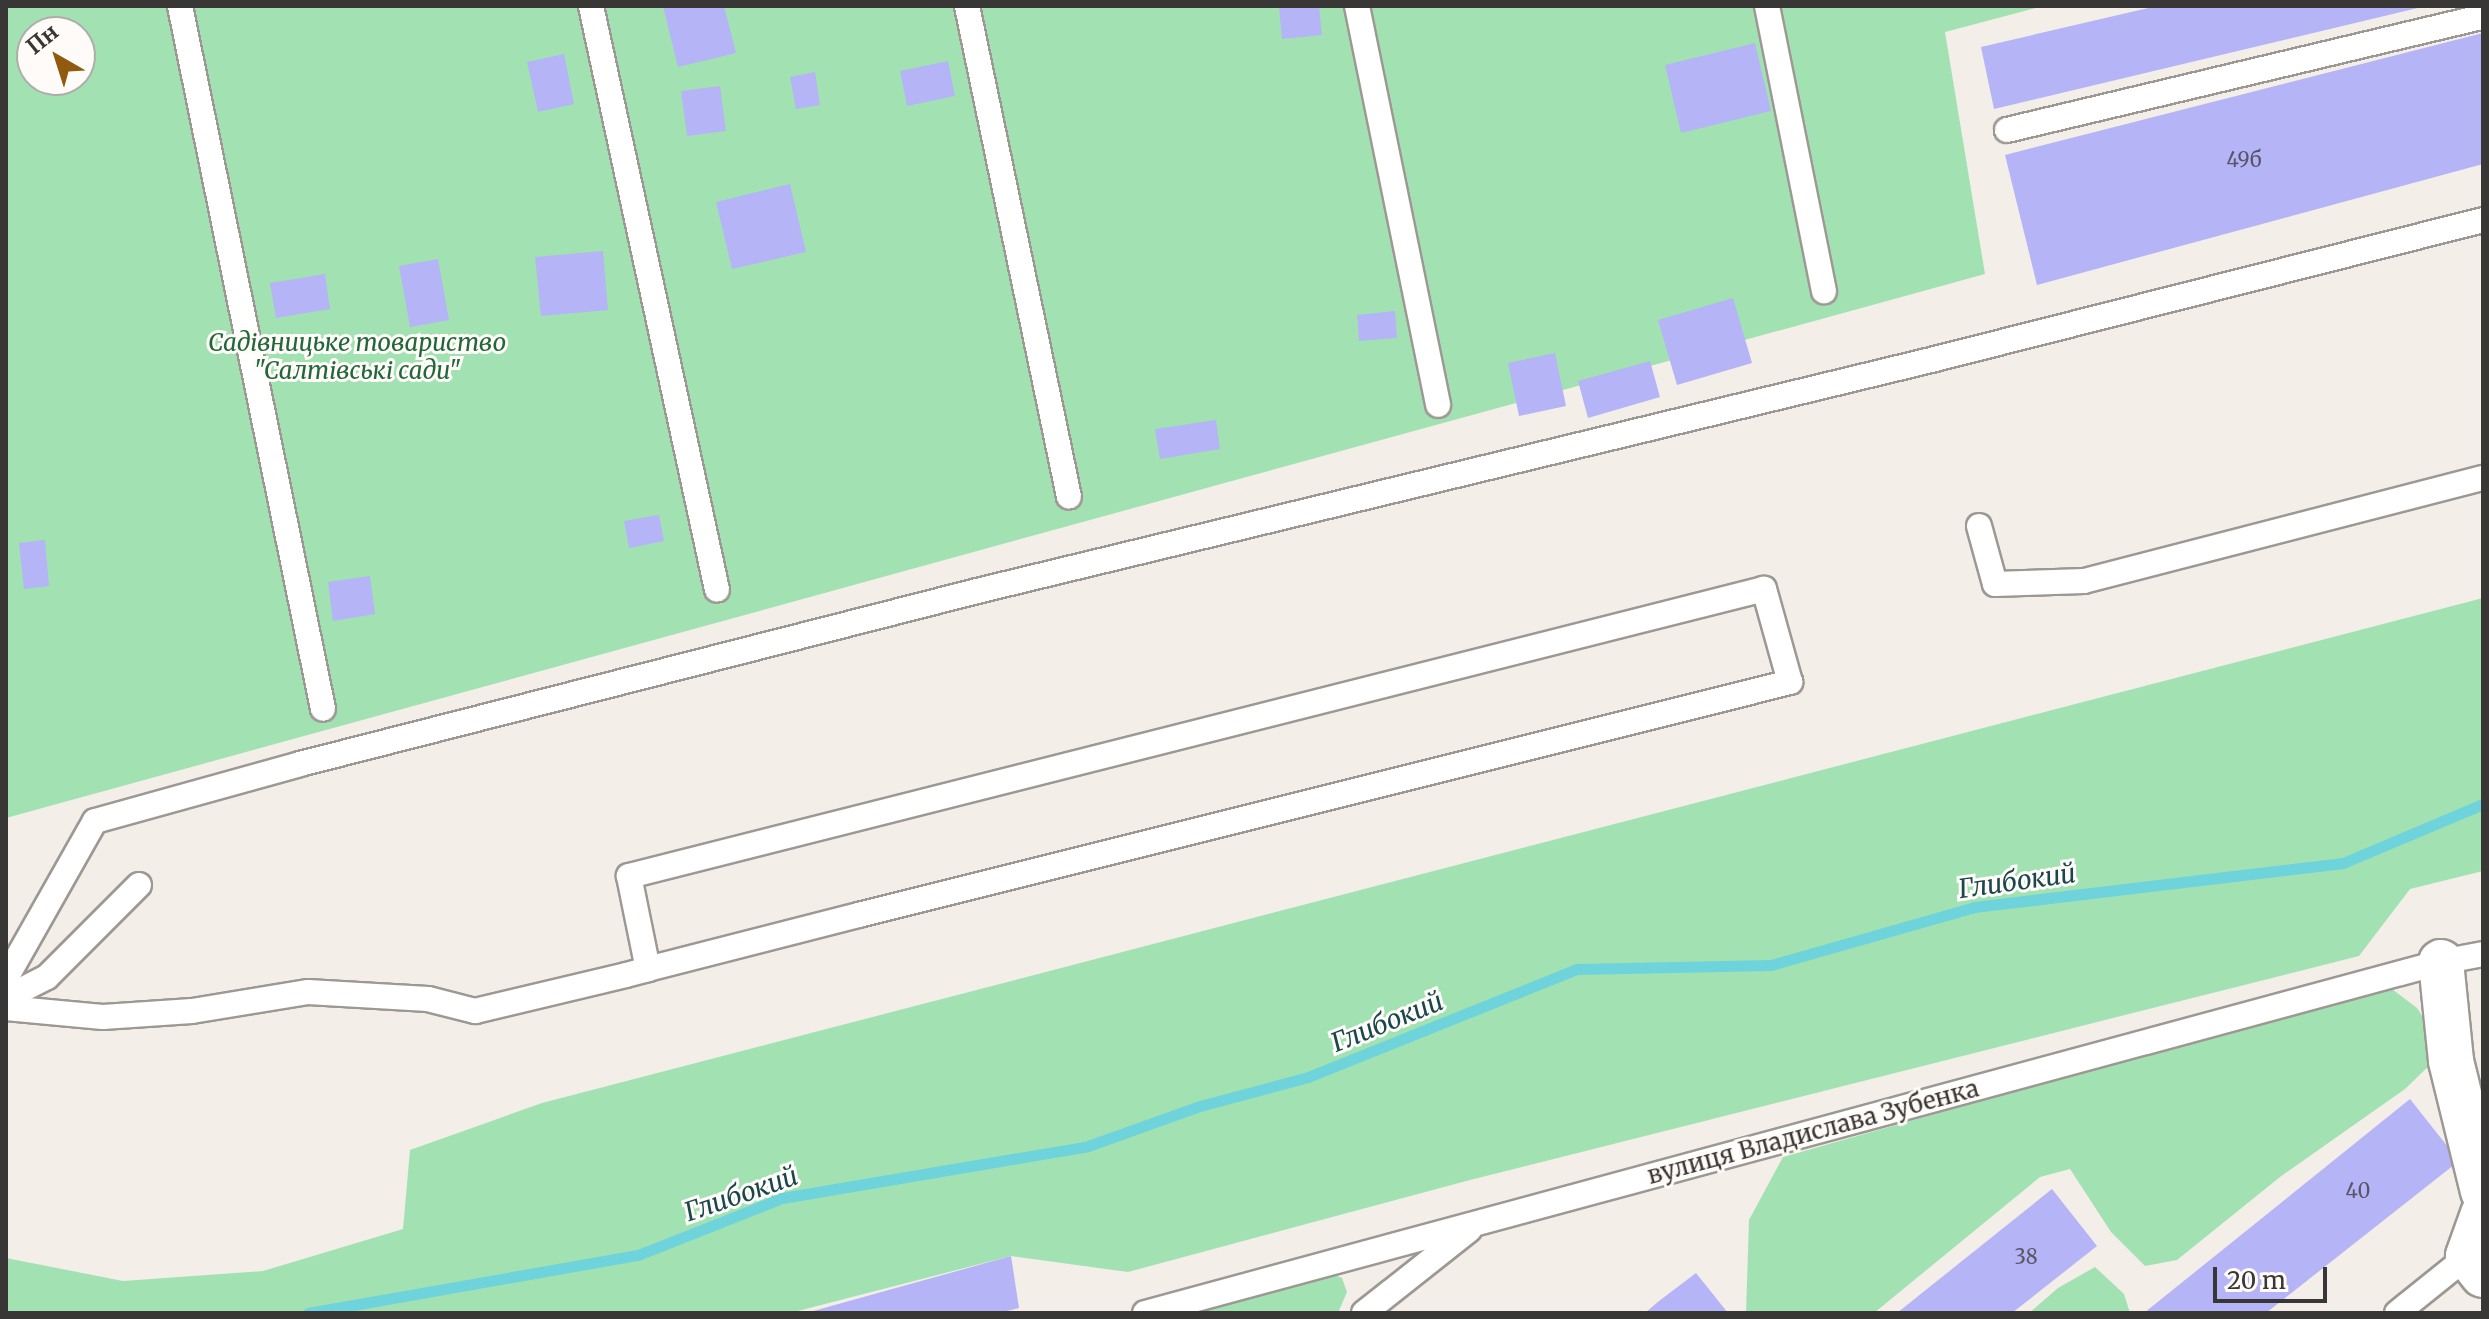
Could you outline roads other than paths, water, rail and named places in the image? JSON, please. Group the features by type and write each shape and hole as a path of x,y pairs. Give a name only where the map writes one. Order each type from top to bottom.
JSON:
{"street":[{"path":"2441,962 2451,1061 2483,1191"},
{"path":"2476,1265 2483,1214"}],"lane":[{"path":"180,6 323,709"},
{"path":"591,6 717,590"},
{"path":"967,6 1069,497"},
{"path":"1357,6 1438,405"},
{"path":"1767,6 1824,291"},
{"path":"2007,130 2483,17"},
{"path":"6,978 95,821 300,764 977,591 1935,359 2483,220"},
{"path":"1979,526 1995,584 2084,581 2483,478"},
{"path":"6,1008 103,1017 192,1011 308,992 428,999 475,1011 648,969 1790,682 1764,589 629,876 648,969"},
{"path":"6,998 47,977 139,885"},
{"name":"вулиця Владислава Зубенка","path":"1145,1313 2441,962 2483,954"},
{"path":"1364,1313 1479,1223"},
{"path":"2397,1313 2476,1265"}],"waterway":[{"name":"Глибокий","path":"308,1313 638,1255 782,1198 1088,1146 1200,1106 1308,1077 1577,969 1771,965 1974,907 2343,863 2483,804"}],"park label":[{"name":"Садівницьке товариство \"Салтівські сади\"","path":"357,357"}]}
